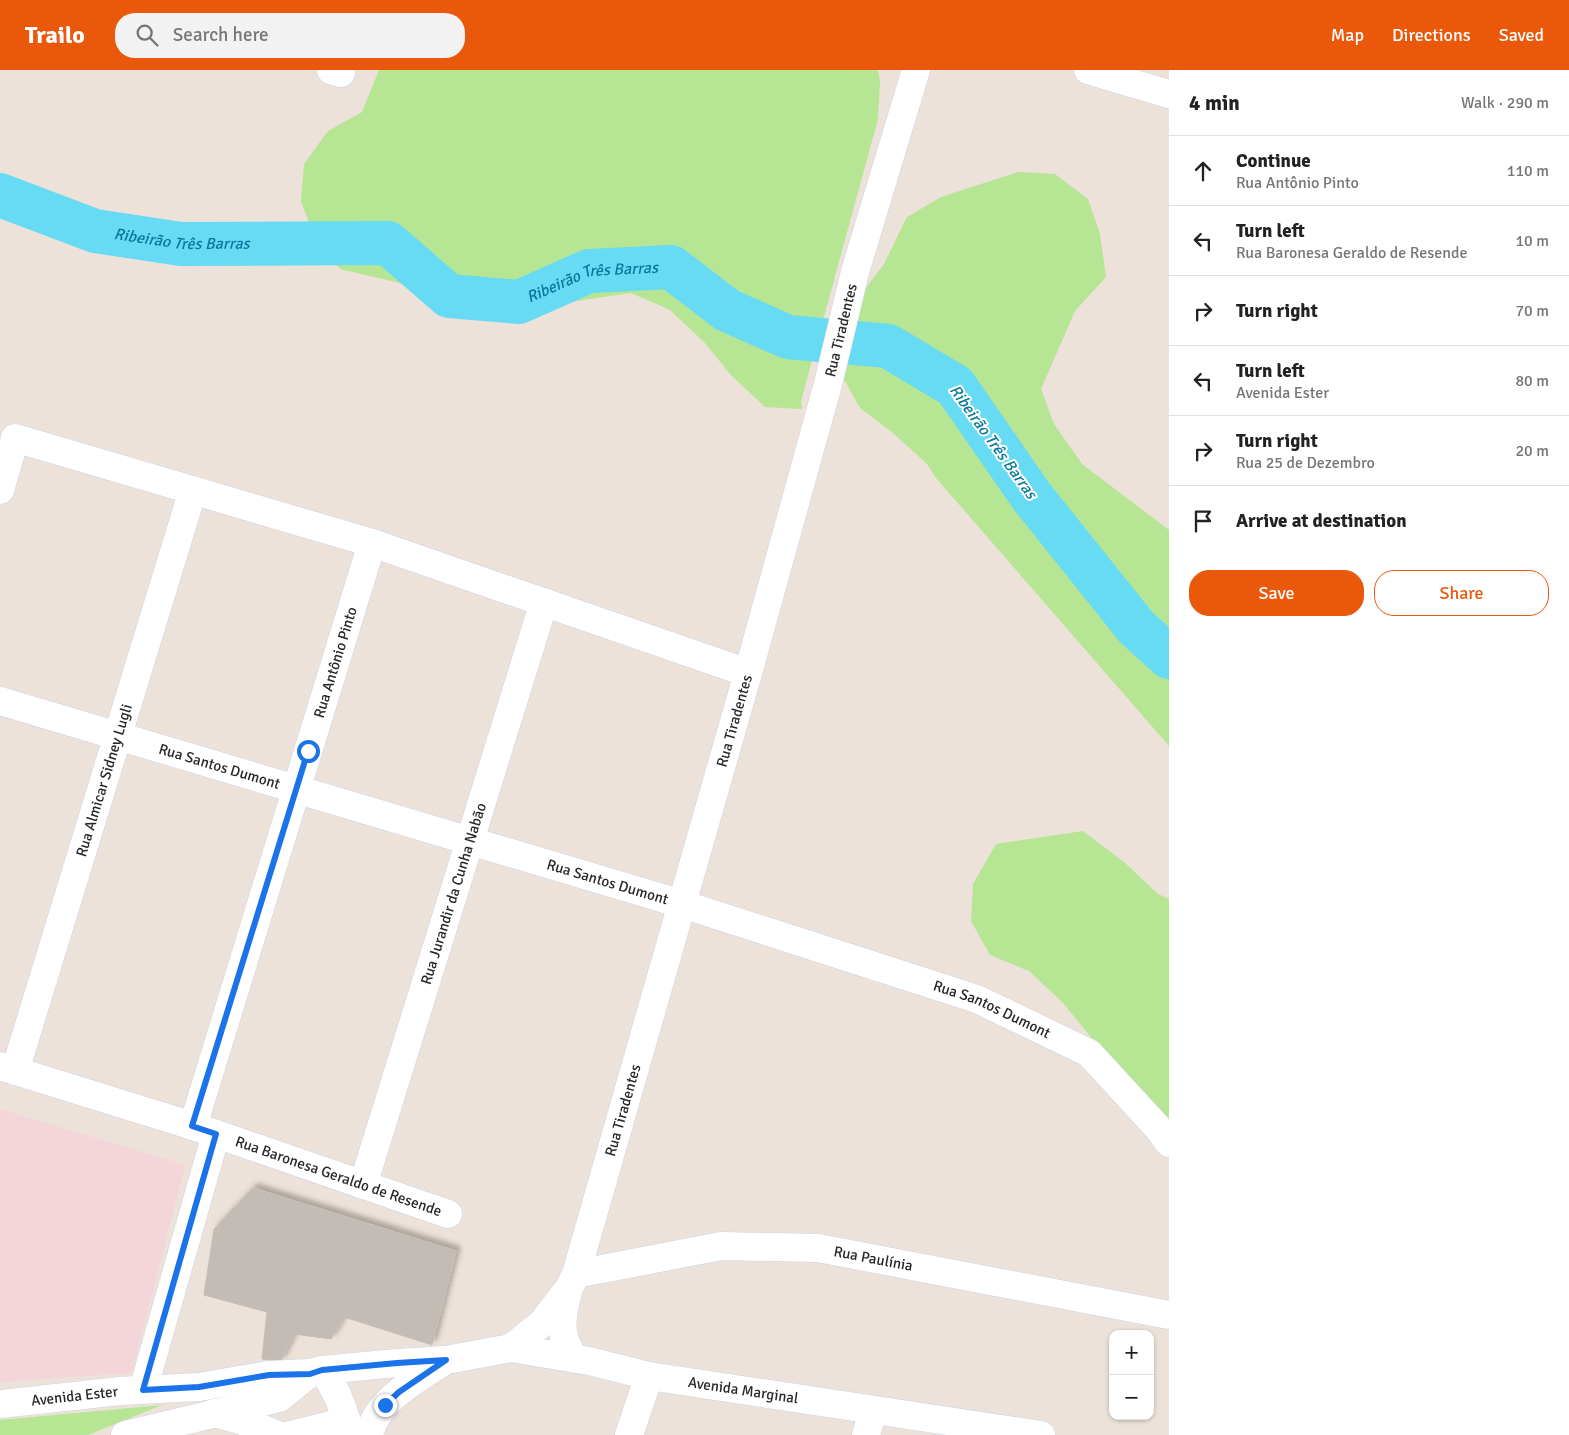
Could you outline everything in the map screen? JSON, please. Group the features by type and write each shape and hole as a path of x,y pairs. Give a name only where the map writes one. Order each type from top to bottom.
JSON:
{"street":[{"name":"Rua Tiradentes","path":"511,1348 542,1323 573,1281 748,673 828,384 855,272 916,70"},
{"path":"1088,70 1169,94"},
{"path":"0,490 15,438 372,542 748,673"},
{"name":"Rua Almicar Sidney Lugli","path":"7,1069 118,736 193,490"},
{"name":"Rua Antônio Pinto","path":"148,1390 204,1130 296,789 372,542"},
{"name":"Rua Jurandir da Cunha Nabão","path":"363,1185 544,602"},
{"name":"Rua Santos Dumont","path":"0,701 682,904 977,1000 1089,1053 1158,1128 1169,1143"},
{"name":"Rua Baronesa Geraldo de Resende","path":"7,1069 204,1130 448,1214"},
{"name":"Rua Paulínia","path":"573,1281 721,1246 818,1248 1169,1314"},
{"path":"573,1281 562,1314 563,1332 567,1349 575,1359"},
{"name":"Avenida Marginal","path":"446,1360 511,1348 575,1359 870,1422 1041,1435"},
{"path":"290,1435 371,1427 385,1405 399,1392 446,1360"},
{"name":"Avenida Ester","path":"0,1404 199,1387 269,1375 446,1360"},
{"path":"125,1435 279,1398 316,1372 331,1381 355,1430"},
{"path":"629,1435 649,1376"},
{"path":"148,1390 191,1406 240,1420 278,1435"}],"shaded area":[{"path":"0,1109 185,1165 132,1373 0,1382"}],"green space":[{"path":"379,70 878,70 880,82 878,119 801,401 802,409 765,407 731,375 704,342 670,310 631,293 501,312 457,311 417,287 340,269 314,236 301,201 304,164 328,131 362,112"},
{"path":"1018,172 1055,174 1088,199 1100,234 1106,277 1075,311 1041,389 1054,424 1082,464 1169,530 1169,746 936,478 927,464 893,433 860,408 841,374 859,297 884,264 907,217 941,197"},
{"path":"1083,831 1124,862 1158,894 1169,899 1169,1132 1063,1003 1029,971 990,955 971,921 973,884 996,844"},
{"path":"162,1405 88,1435 0,1435 0,1420"}],"building":[{"path":"253,1188 456,1251 432,1345 344,1317 331,1339 294,1334 281,1361 262,1359 267,1312 204,1295 214,1229"}],"waterway":[{"name":"Ribeirão Três Barras","path":"0,195 95,231 181,244 388,243 449,296 519,302 589,271 671,267 727,310 788,337 888,346 955,386 1032,497 1136,627 1169,657"}],"route":[{"path":"308,751 192,1126 216,1134 143,1390 199,1387 269,1375 310,1374 322,1370 446,1360 399,1392 385,1405"}]}
